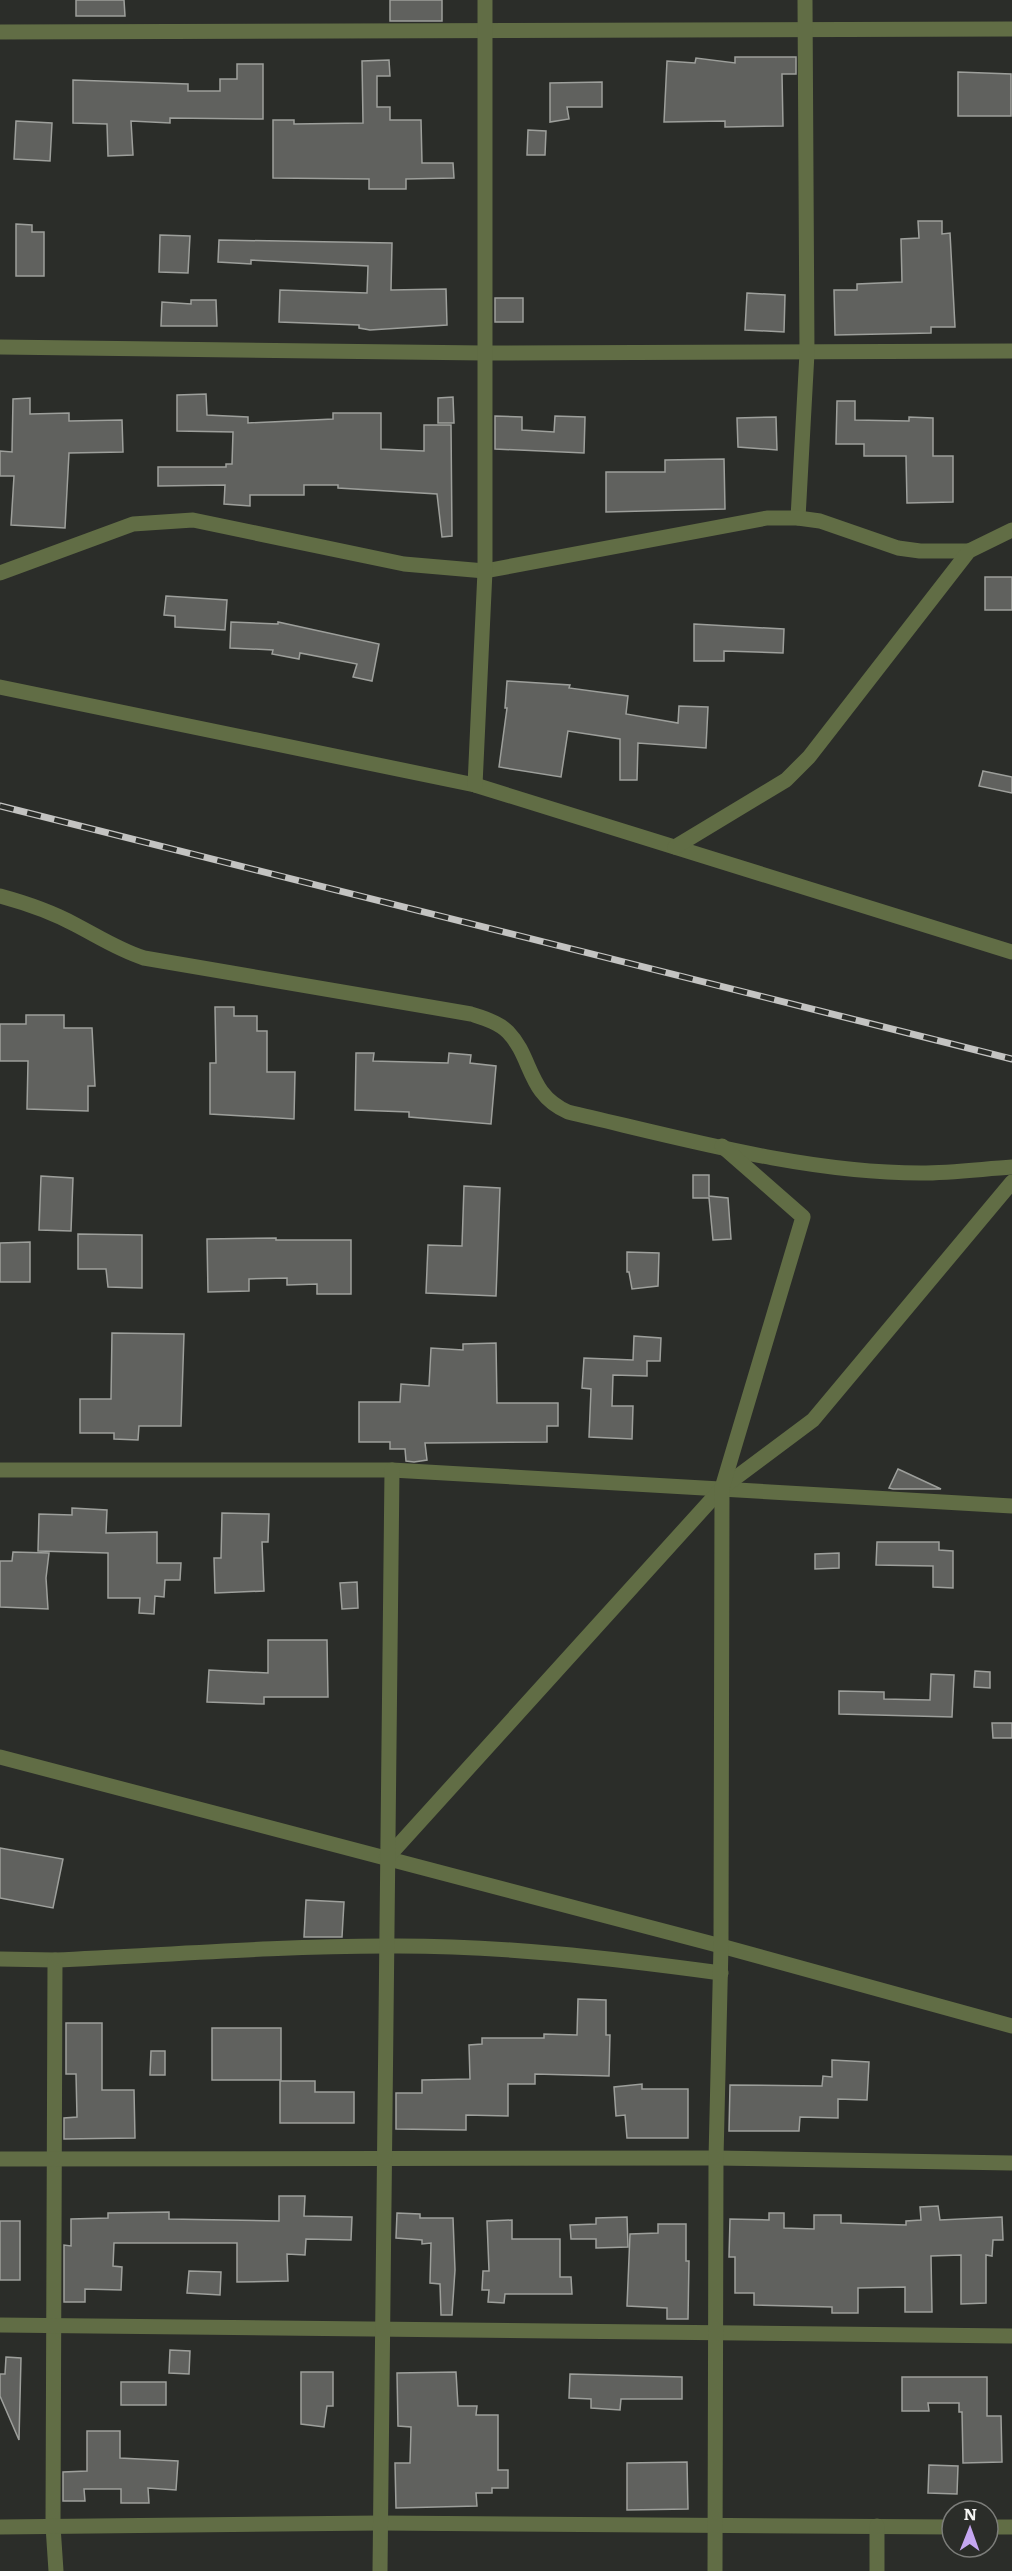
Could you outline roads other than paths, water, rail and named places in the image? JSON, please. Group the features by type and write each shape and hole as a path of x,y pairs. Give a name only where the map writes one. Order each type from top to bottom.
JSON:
{"street":[{"path":"475,785 485,572 485,0"},
{"path":"798,518 807,353 805,0"},
{"path":"0,32 1012,29"},
{"path":"0,347 484,353 1012,351"},
{"path":"0,573 133,524 193,520 404,564 485,572 767,518 820,521 897,548 920,551 969,551 1012,530"},
{"path":"675,847 786,780 809,757 969,551"},
{"path":"0,687 475,785 1012,952"},
{"path":"0,896 23,902 74,924 115,948 144,958 471,1014 492,1021 508,1032 542,1093 553,1106 568,1112 813,1164 922,1173 1012,1167"},
{"path":"715,2571 716,2158 721,1973 722,1488 803,1217 722,1146"},
{"path":"386,1859 722,1488 813,1420 1012,1182"},
{"path":"0,1470 392,1470 1012,1506"},
{"path":"380,2571 385,1946 392,1470"},
{"path":"0,1757 721,1946 1012,2026"},
{"path":"0,1959 55,1960 385,1946 480,1947 604,1957 721,1973"},
{"path":"55,1960 53,2526 56,2571"},
{"path":"0,2159 716,2158 1012,2163"},
{"path":"0,2325 1012,2336"},
{"path":"0,2527 380,2523 940,2527"},
{"path":"877,2571 878,2526"}],"railway":[{"path":"0,806 1012,1059"}]}
